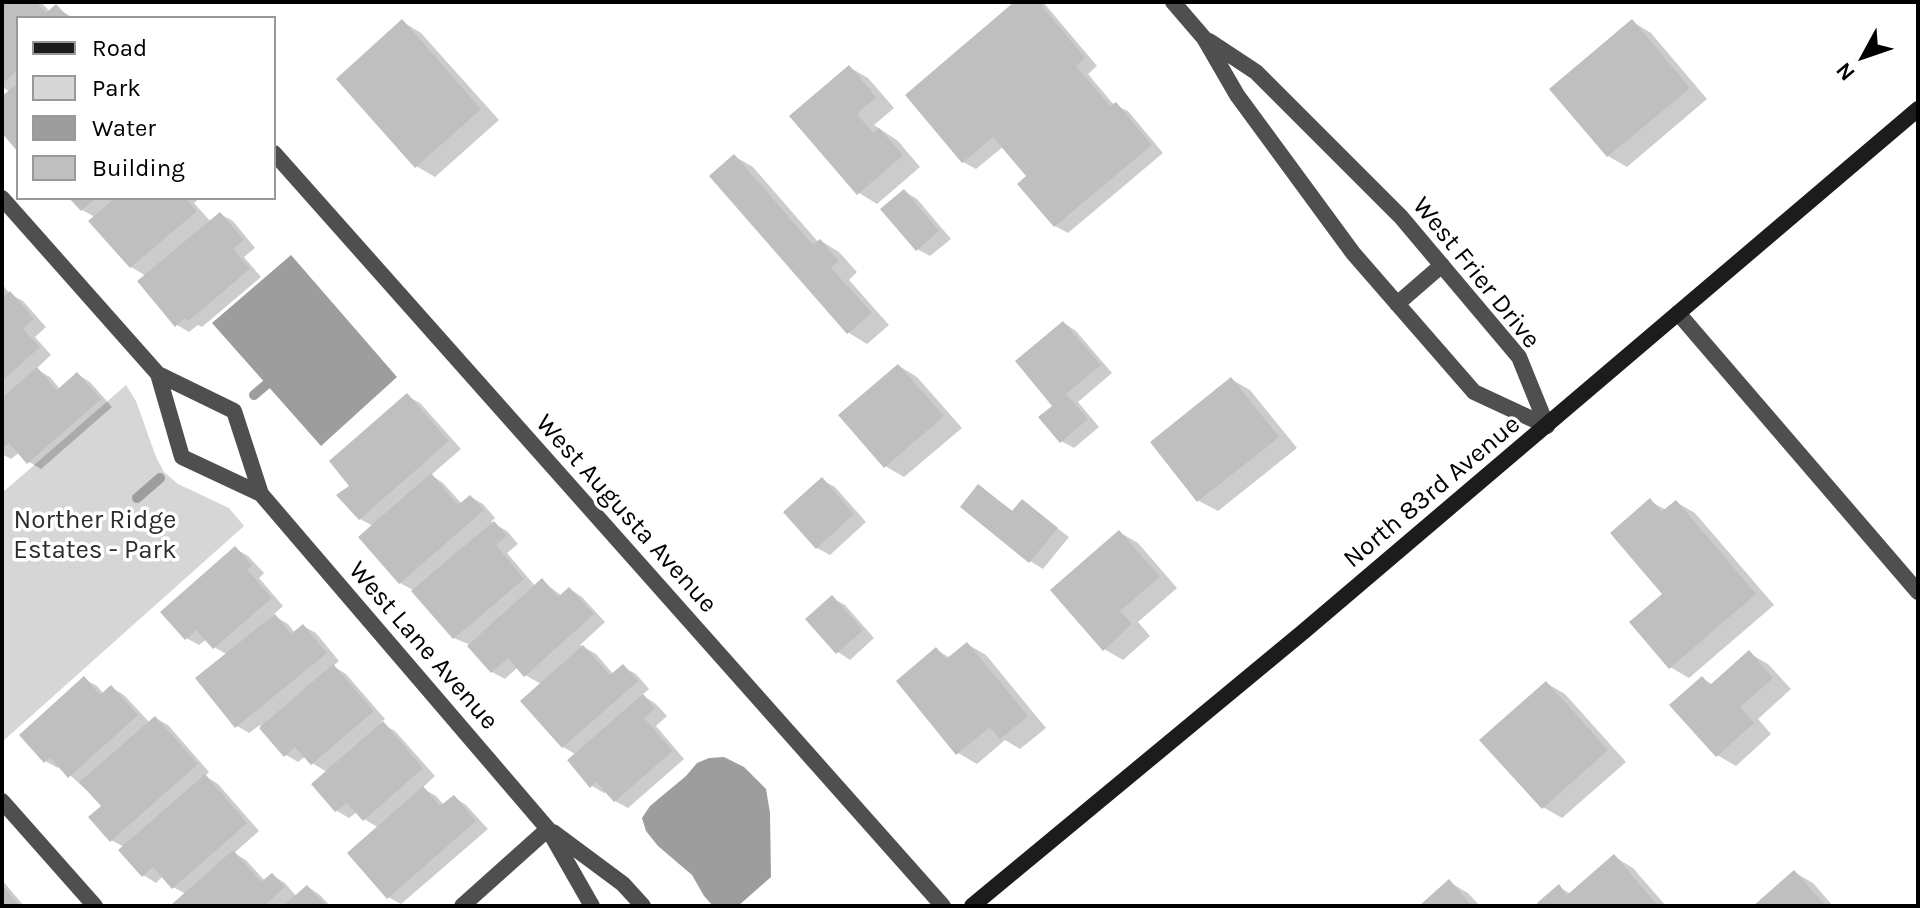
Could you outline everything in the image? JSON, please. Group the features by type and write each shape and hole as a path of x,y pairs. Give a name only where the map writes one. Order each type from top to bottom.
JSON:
{"main road":[{"name":"North 83rd Avenue","path":"972,906 1547,426 1918,109"}],"street":[{"name":"West Frier Drive","path":"1173,2 1204,38 1237,95 1353,253 1474,392 1547,426"},
{"name":"West Frier Drive","path":"1204,38 1256,72 1401,217 1519,357 1547,426"},
{"name":"West Augusta Avenue","path":"276,155 943,906"},
{"name":"West Lane Avenue","path":"2,198 158,374 234,411 261,494 548,829 592,906"},
{"path":"1397,304 1442,265"},
{"path":"1678,313 1918,592"},
{"name":"West Lane Avenue","path":"158,374 182,457 261,494"},
{"path":"2,801 95,906"},
{"path":"462,906 548,829"},
{"name":"West Lane Avenue","path":"548,829 623,884 643,906"}],"green space":[{"name":"Norther Ridge Estates - Park","path":"126,385 136,401 164,472 178,484 229,508 244,526 2,742 2,493"}],"water":[{"path":"291,255 397,377 321,446 212,323"},
{"path":"724,757 744,767 766,789 770,813 771,877 738,906 713,906 692,875 658,846 646,831 642,818 650,806 697,763"}],"building":[{"path":"2,2 36,2 46,13 56,4 67,16 16,16 16,72 2,84"},
{"path":"1014,2 1039,2 1085,58 1076,66 1110,106 1116,102 1152,145 1054,227 1017,184 1026,176 993,137 962,163 905,95"},
{"path":"402,19 481,109 415,168 336,79"},
{"path":"1632,19 1690,88 1607,157 1549,89"},
{"path":"849,65 876,97 857,114 873,133 879,128 903,155 857,195 789,116"},
{"path":"16,85 16,150 2,133 2,96"},
{"path":"734,154 813,245 820,239 839,261 831,268 872,313 847,334 709,176"},
{"path":"904,189 939,231 916,251 880,209"},
{"path":"71,200 94,200 81,211"},
{"path":"113,200 187,200 197,211 130,268 88,221"},
{"path":"220,212 244,240 233,249 250,269 188,321 185,318 175,327 137,281"},
{"path":"10,291 34,319 23,329 40,347 2,381 2,298"},
{"path":"1063,321 1101,365 1066,394 1088,419 1060,443 1038,417 1052,406 1015,361"},
{"path":"898,364 944,416 884,468 838,415"},
{"path":"37,367 57,390 77,372 101,399 27,464 9,443 2,449 2,398"},
{"path":"1231,377 1279,437 1197,502 1150,442"},
{"path":"407,393 449,441 359,520 336,495 349,486 329,461"},
{"path":"431,473 458,505 470,495 484,510 399,584 358,537"},
{"path":"822,477 854,514 816,549 783,512"},
{"path":"978,484 1012,511 1022,499 1058,528 1029,563 960,507"},
{"path":"1650,498 1661,512 1676,500 1756,594 1669,669 1629,622 1662,594 1610,533"},
{"path":"494,521 507,536 496,545 524,579 453,639 411,591"},
{"path":"1119,530 1160,577 1120,611 1132,624 1103,651 1050,590"},
{"path":"235,546 252,565 247,570 272,598 213,649 196,630 185,640 160,612"},
{"path":"542,578 558,597 569,587 594,614 524,677 508,658 491,673 467,646"},
{"path":"832,595 863,630 836,654 805,619"},
{"path":"275,614 291,634 303,624 327,653 235,728 195,678"},
{"path":"967,642 1028,716 1000,739 990,727 956,755 896,681 936,647 946,659"},
{"path":"583,645 610,675 623,664 638,681 562,748 520,701"},
{"path":"1749,650 1773,678 1740,707 1754,723 1716,757 1669,705 1702,676 1710,685"},
{"path":"333,664 374,711 311,765 295,747 284,757 259,728"},
{"path":"84,676 100,695 111,685 138,715 68,778 50,757 44,763 19,735"},
{"path":"1546,681 1608,750 1542,809 1479,740"},
{"path":"643,694 655,708 644,718 673,751 614,802 596,782 590,788 567,760"},
{"path":"155,716 198,764 110,842 88,817 101,806 79,782"},
{"path":"383,721 423,768 363,821 347,803 335,812 311,784"},
{"path":"205,774 247,823 172,889 153,867 142,877 118,850"},
{"path":"423,786 440,806 454,795 476,821 387,899 347,853"},
{"path":"233,850 261,882 272,873 285,887 264,906 172,904"},
{"path":"1614,854 1658,906 1539,906 1537,903 1559,884 1567,895"},
{"path":"1794,870 1826,906 1753,906"},
{"path":"1449,879 1472,906 1419,906"},
{"path":"2,885 20,906 2,906"},
{"path":"307,885 326,906 283,906"}],"waterway":[{"path":"254,395 274,378"},
{"path":"137,498 160,478"}]}
